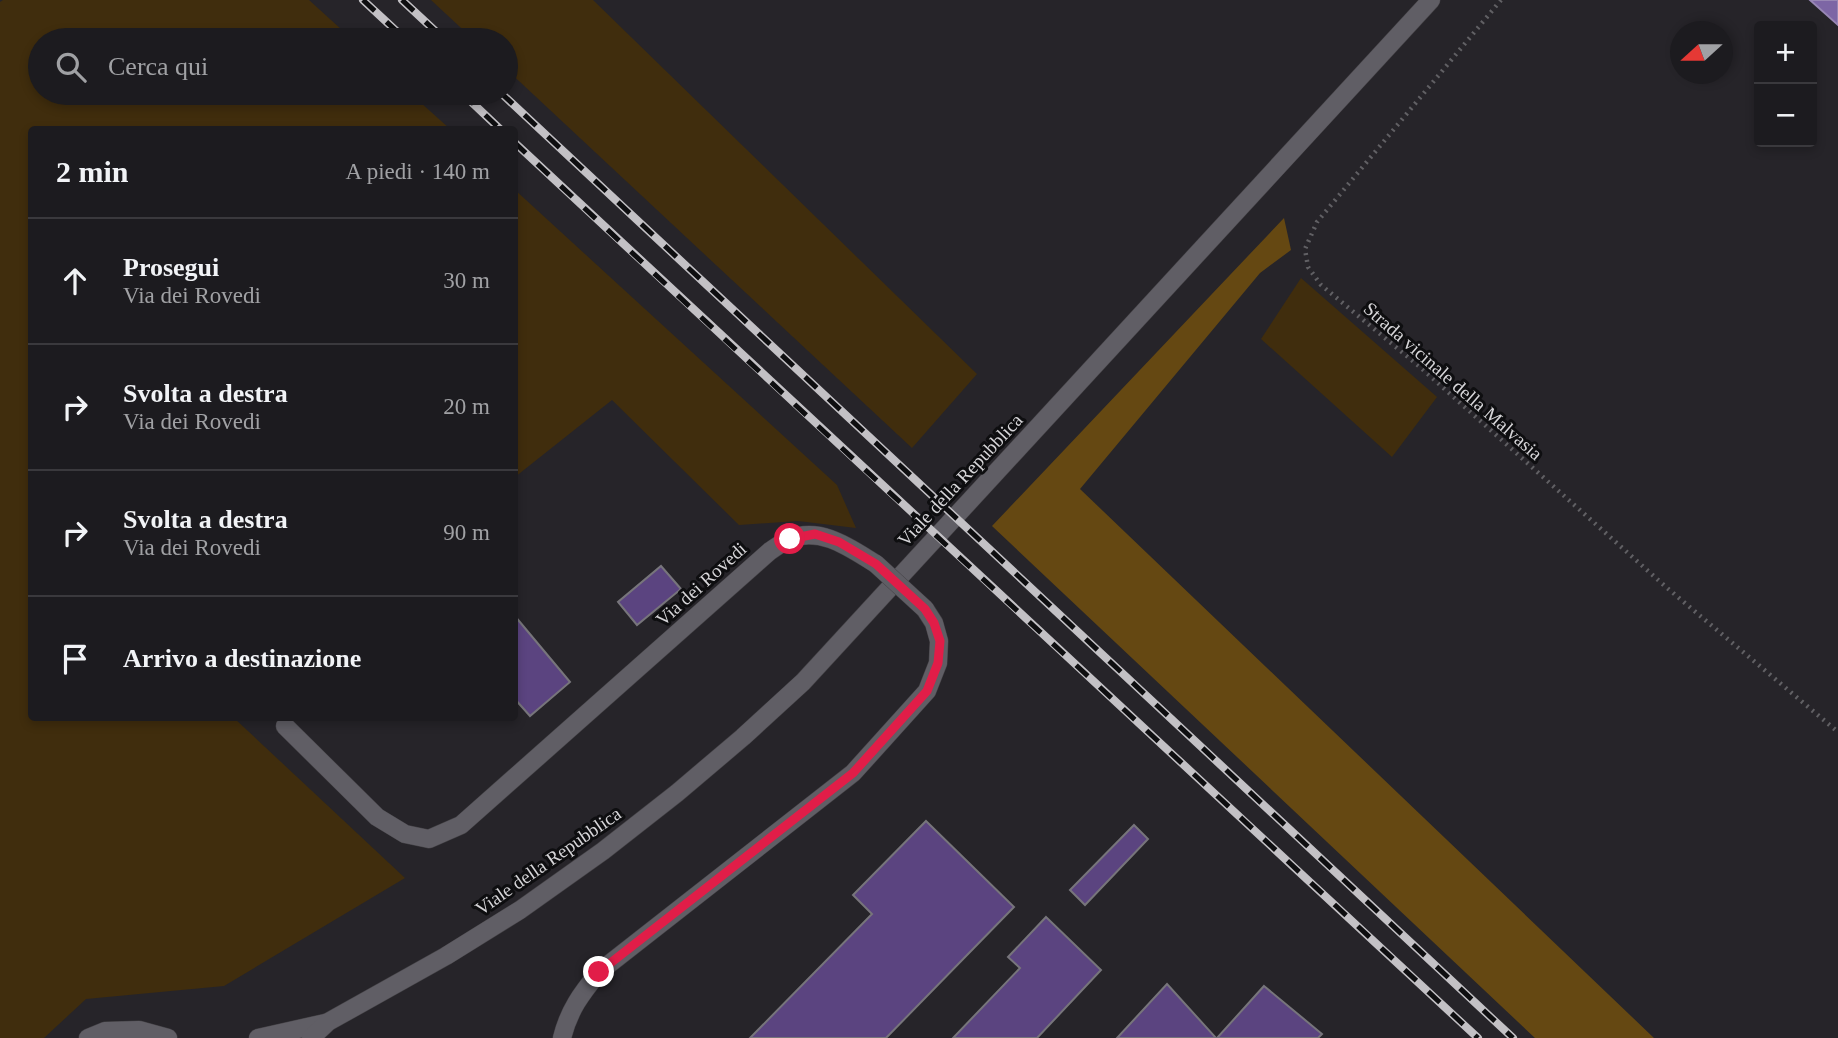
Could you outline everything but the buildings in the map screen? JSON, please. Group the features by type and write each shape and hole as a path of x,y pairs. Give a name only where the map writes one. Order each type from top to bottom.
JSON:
{"street":[{"name":"Viale della Repubblica","path":"310,1038 328,1022 456,950 520,910 593,858 677,793 803,682 1431,0"},
{"name":"Via dei Rovedi","path":"285,726 377,817 405,834 429,839 461,825 770,551 790,539 815,534 839,542 876,564 925,609 934,623 940,641 938,663 927,691 853,773 599,972 578,998 567,1019 562,1038"},
{"name":"Viale della Repubblica","path":"258,1038 328,1022"},
{"path":"88,1038 105,1031 139,1030 167,1038"}],"path":[{"name":"Strada vicinale della Malvasia","path":"1501,0 1317,222 1305,249 1308,267 1321,285 1420,367 1665,587 1838,732"}],"shaded area":[{"path":"309,0 340,28 28,28 28,105 423,105 447,126 28,126 28,721 237,721 405,878 224,986 86,999 44,1038 0,1038 0,2"},
{"path":"431,0 593,0 977,374 912,448 518,80 518,28 461,28"},
{"path":"1810,0 1838,0 1838,25"},
{"path":"518,193 837,485 856,528 798,521 739,525 612,400 518,475"},
{"path":"1284,218 1291,250 1260,273 1080,489 1654,1038 1535,1038 992,526"},
{"path":"1301,278 1437,397 1392,457 1261,339"}],"railway":[{"path":"363,0 393,28"},
{"path":"402,0 432,28"},
{"path":"475,105 497,126"},
{"path":"514,105 1513,1038"},
{"path":"518,146 1478,1038"}],"route":[{"path":"599,972 853,773 927,691 938,663 940,641 934,623 925,609 876,564 839,542 815,534 790,539"}]}
